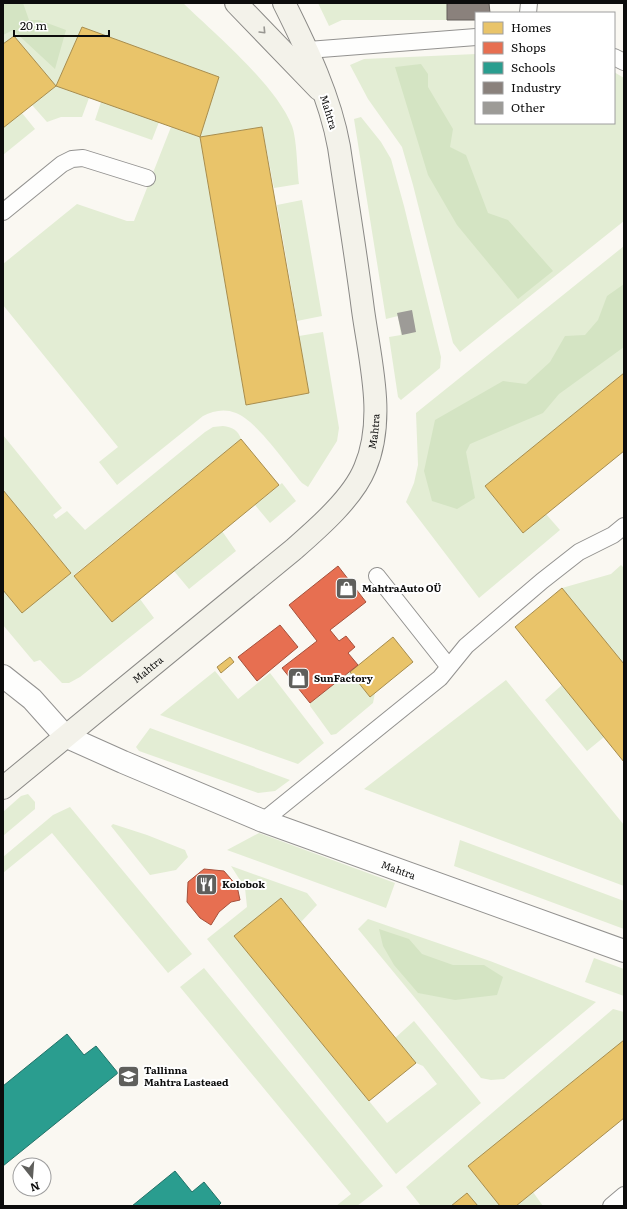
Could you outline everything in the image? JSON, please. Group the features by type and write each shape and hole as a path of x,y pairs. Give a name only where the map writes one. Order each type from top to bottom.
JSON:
{"street":[{"path":"236,3 324,94"},
{"name":"Mahtra","path":"3,788 293,550 326,521 352,489 365,470 372,447 375,393 339,147 324,94 308,50 284,3"},
{"path":"3,676 32,699 65,736"},
{"name":"Mahtra","path":"65,736 263,821 624,951"}],"lane":[{"path":"308,50 475,37"},
{"path":"615,58 624,62"},
{"path":"3,212 62,164 72,158 84,158 147,178"},
{"path":"263,821 440,678 466,646 542,581 579,552 613,535 624,526"},
{"path":"377,576 449,667"},
{"path":"611,1206 624,1195"}],"green space":[{"path":"3,3 183,3 244,61 273,94 284,110 294,132 299,184 274,188 262,127 200,137 219,77 82,27 56,86 14,36 3,44"},
{"path":"3,3 23,3 29,20 39,20 66,30 55,69 13,30 3,35"},
{"path":"318,3 447,3 447,20 342,20 329,26"},
{"path":"475,54 475,124 615,124 615,73 624,78 624,221 460,352 453,343 402,147 368,99 350,65 364,59"},
{"path":"421,64 428,74 428,87 453,129 450,147 466,155 488,213 508,220 553,271 518,299 457,225 428,175 395,67"},
{"path":"56,86 89,98 82,117 61,117 47,122 32,105"},
{"path":"101,102 159,122 152,140 95,120"},
{"path":"22,113 35,129 3,155 3,128"},
{"path":"361,117 381,142 391,159 441,357 440,368 401,400 398,397 389,337 401,335 398,316 386,319 354,119"},
{"path":"171,127 200,137 246,405 309,393 299,336 323,332 339,428 337,441 308,487 302,483 253,424 244,417 232,411 223,410 203,416 117,485 99,462 118,447 3,305 3,264 77,204 127,221 134,221"},
{"path":"302,200 322,316 297,321 277,205"},
{"path":"624,246 624,373 485,486 523,533 546,514 560,530 479,598 406,502 414,483 418,465 416,413"},
{"path":"624,284 624,347 559,394 543,413 470,444 466,452 475,498 457,509 432,501 424,471 435,420 503,381 526,384 550,362 565,336 585,335 598,320 607,296"},
{"path":"223,426 234,430 238,433 241,439 74,575 112,622 140,599 154,618 80,677 69,683 62,683 40,660 34,662 3,625 3,590 22,612 71,573 3,490 3,435 62,508 53,515 56,519 67,511 85,530 205,432 213,427"},
{"path":"282,483 296,501 270,523 255,505"},
{"path":"222,531 236,551 189,589 174,571"},
{"path":"621,565 624,568 624,664 562,588 611,574"},
{"path":"215,671 238,699 270,673 324,743 298,764 160,715"},
{"path":"350,672 370,697 375,693 373,703 336,734 331,735 310,706 310,703"},
{"path":"506,680 624,825 624,886 364,789"},
{"path":"562,685 604,737 587,751 545,700"},
{"path":"150,728 290,780 275,791 258,793 139,751 136,747"},
{"path":"28,794 35,802 35,809 3,836 3,812 21,796"},
{"path":"70,807 192,954 168,973 52,833 3,873 3,857 53,815"},
{"path":"113,824 147,835 185,850 188,857 176,870 150,875 111,826"},
{"path":"259,833 395,883 386,908 227,850"},
{"path":"460,840 624,901 624,929 454,866"},
{"path":"231,866 307,893 317,905 301,922 281,898 234,936 387,1123 437,1084 423,1066 416,1063 395,1038 414,1021 481,1103 396,1174 207,939 247,907 245,888"},
{"path":"368,919 490,961 596,1002 504,1079 491,1080 481,1078 358,929"},
{"path":"379,929 409,939 422,954 453,965 484,965 503,977 497,995 455,1000 418,993 394,965 383,946"},
{"path":"594,958 624,969 624,996 585,982"},
{"path":"204,968 383,1186 357,1206 336,1206 351,1194 180,987"},
{"path":"613,1009 624,1012 624,1040 468,1166 500,1206 478,1206 467,1193 451,1206 421,1206 406,1187"},
{"path":"533,1192 543,1206 516,1206"}],"building: Homes":[{"path":"82,27 219,77 200,137 56,86"},
{"path":"14,36 56,86 3,128 3,44"},
{"path":"262,127 309,393 246,405 200,137"},
{"path":"624,373 624,451 523,533 485,486"},
{"path":"241,439 279,485 112,622 74,576"},
{"path":"3,490 71,573 22,613 3,590"},
{"path":"562,588 624,664 624,762 515,627"},
{"path":"393,637 413,662 370,697 350,672"},
{"path":"230,657 234,662 221,673 217,667"},
{"path":"281,898 416,1063 369,1101 234,936"},
{"path":"624,1040 624,1118 516,1206 500,1206 468,1166"},
{"path":"467,1193 478,1206 451,1206"}],"building: Shops":[{"path":"338,566 366,602 330,630 339,641 346,636 355,647 348,653 358,665 310,703 282,668 317,641 289,605"},
{"path":"280,625 298,647 257,681 238,657"},
{"path":"204,869 224,871 237,886 240,900 231,902 219,912 211,925 200,918 187,902 188,882"}],"building: Schools":[{"path":"67,1034 84,1055 96,1046 118,1073 14,1157 12,1157 12,1159 3,1166 3,1086"},
{"path":"175,1171 192,1192 204,1182 221,1203 218,1206 132,1206"}],"building: Industry":[{"path":"447,3 489,3 490,12 475,12 475,20 447,20"}],"building: Other":[{"path":"412,310 416,332 402,335 397,313"}],"place":[{"name":"MahtraAuto OÜ","path":"346,588"},
{"name":"SunFactory","path":"299,678"},
{"name":"Kolobok","path":"207,884"},
{"name":"Tallinna Mahtra Lasteaed","path":"128,1076"}]}
